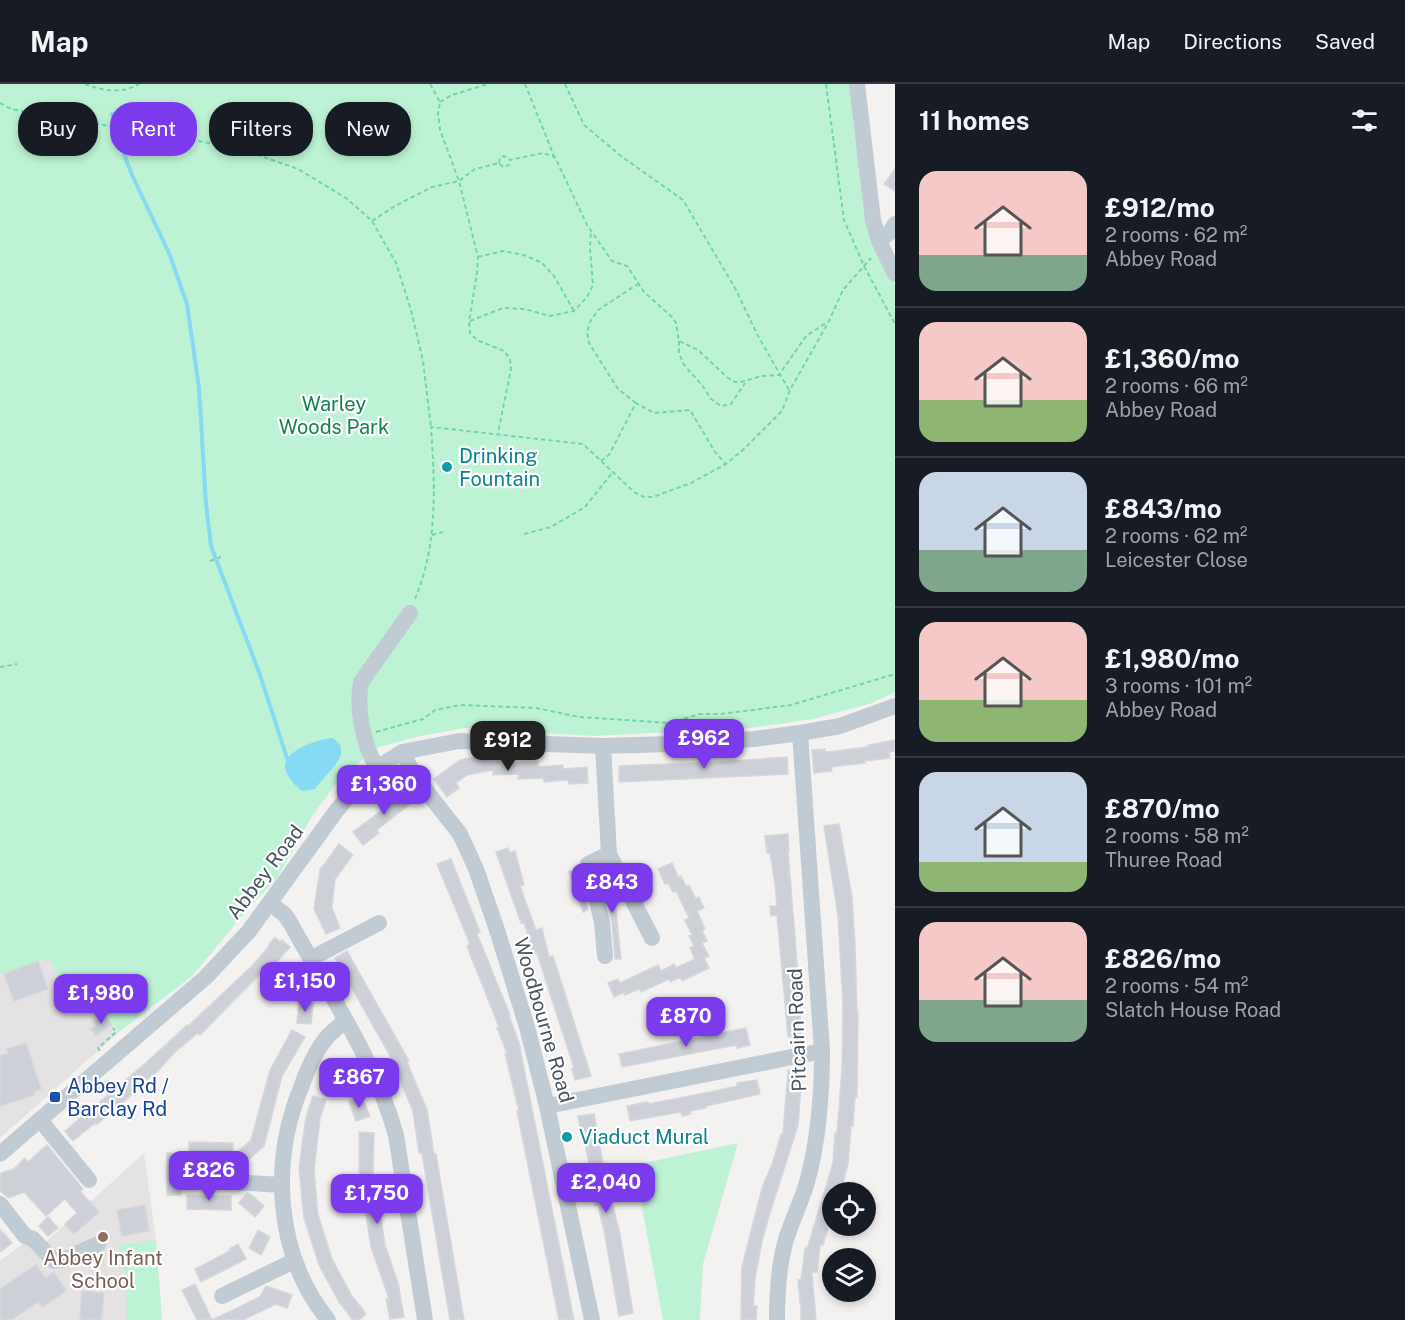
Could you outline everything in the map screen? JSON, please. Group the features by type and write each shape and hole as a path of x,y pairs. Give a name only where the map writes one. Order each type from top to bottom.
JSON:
{"street":[{"path":"858,84 873,220 879,241 895,274"},
{"path":"879,241 890,232 895,224"},
{"path":"377,768 369,755 364,734 359,693 361,682 410,613"},
{"name":"Abbey Road","path":"0,1154 206,977 249,931 356,787 377,768 402,752 459,741 603,746 683,743 800,733 840,726 895,706"},
{"name":"Pitcairn Road","path":"777,1320 777,1282 785,1243 806,1184 819,1130 822,1088 822,1051 800,733"},
{"path":"603,746 609,854 652,938"},
{"name":"Woodbourne Road","path":"402,752 416,778 460,834 476,869 527,1027 548,1106 592,1320"},
{"path":"605,956 602,922 588,864 609,854"},
{"path":"270,903 285,915 376,1079 396,1135 425,1320"},
{"path":"310,959 380,923"},
{"path":"328,1320 317,1306 294,1261 287,1234 281,1185 283,1149 296,1099 310,1065 327,1037 345,1021"},
{"path":"548,1106 822,1051"},
{"path":"40,1120 89,1180"},
{"path":"201,1180 281,1185"},
{"path":"0,1204 25,1236 33,1239 54,1261 63,1260 98,1244"},
{"path":"222,1296 294,1261"}],"path":[{"path":"86,84 103,91 131,88 139,84"},
{"path":"430,84 440,102 438,113 440,130 459,181 478,257 469,322 470,333 477,340 498,347 510,359 511,369 498,433"},
{"path":"440,102 452,95 488,84"},
{"path":"525,84 555,157 591,231 612,261 627,266 644,292 672,317 676,323 680,353 684,364 711,399 721,406 731,404 746,382"},
{"path":"565,84 584,125 621,156 683,200 735,288 779,375 790,390"},
{"path":"826,84 844,220 864,266 895,324"},
{"path":"0,103 11,109 215,144 261,156 298,170 346,198 372,221 396,263 411,310 423,361 431,427 432,535 427,566 410,613"},
{"path":"499,163 500,158 504,156 510,160 543,153 555,157"},
{"path":"499,163 506,167 510,160"},
{"path":"372,221 432,187 459,181 475,170 499,163"},
{"path":"469,322 503,308 525,309 550,316 574,311 587,297 593,285 591,231"},
{"path":"478,257 503,251 524,255 542,262 554,276 574,311"},
{"path":"431,427 583,444 634,492 644,497 653,497 691,483 726,464 782,411 790,390 829,321 843,290 864,266"},
{"path":"638,284 598,310 587,332 590,343 618,389 636,403 654,413 690,410 715,452 726,464"},
{"path":"779,375 806,336 829,321"},
{"path":"679,340 698,350 735,382 779,375"},
{"path":"601,461 609,455 636,403"},
{"path":"524,534 551,527 585,507 613,472"},
{"path":"432,535 443,532"},
{"path":"210,561 221,557"},
{"path":"0,667 17,664"},
{"path":"364,734 423,719 435,710 460,705 536,708 579,717 670,723 700,714 721,714 791,705 895,674"},
{"path":"101,1052 98,1048 116,1032 113,1028"}],"shaded area":[{"path":"51,958 53,966 64,981 93,998 119,1032 0,1138 0,974"},
{"name":"Abbey Infant School","path":"144,1153 156,1240 162,1320 0,1320 0,1261 36,1234 46,1242"}],"green space":[{"name":"Warley Woods Park","path":"0,84 851,84 890,278 895,285 895,692 872,703 813,719 749,728 594,736 465,728 420,736 379,747 346,772 337,782 311,818 277,878 192,976 119,1032 94,998 60,976 50,958 0,974"},
{"path":"738,1143 703,1264 700,1320 663,1320 634,1165"},
{"path":"156,1240 162,1320 126,1320 126,1278 118,1245"}],"water":[{"path":"333,738 341,750 336,764 315,789 302,791 287,774 286,761 290,755 303,746"}],"building":[{"path":"895,169 895,191 884,184"},
{"path":"895,740 895,751 889,752 890,758 831,767 832,771 814,773 812,750 825,749 826,752 844,750"},
{"path":"485,755 486,761 538,762 538,767 563,765 563,769 587,767 588,783 569,784 568,780 544,782 543,778 518,779 518,774 493,775 493,770 467,775 456,783 459,788 447,797 434,779 460,760"},
{"path":"787,757 788,774 619,782 619,766"},
{"path":"407,787 416,799 377,830 379,833 363,845 353,832 393,802 391,799"},
{"path":"839,824 852,897 855,945 858,1012 857,1097 855,1096 848,1164 843,1182 827,1182 833,1163 835,1133 837,1133 842,1069 843,1004 838,916 824,826"},
{"path":"788,834 798,975 796,976 802,1036 788,1037 777,915 771,916 770,906 777,906 775,884 765,836"},
{"path":"339,844 353,855 335,879 332,908 340,928 326,934 314,909 320,870"},
{"path":"508,848 510,853 515,851 524,885 520,886 536,930 542,928 549,957 553,956 591,1076 575,1080 572,1069 574,1068 537,953 533,954 524,922 521,923 496,852"},
{"path":"451,859 480,932 477,934 519,1043 574,1320 559,1320 517,1111 519,1111 505,1054 507,1053 467,946 470,944 437,864"},
{"path":"672,863 678,877 681,876 686,886 689,885 696,899 699,897 704,908 697,911 705,929 702,930 707,941 702,943 709,956 704,958 709,968 682,981 680,977 670,982 669,979 641,992 639,989 614,997 608,983 618,979 620,983 658,965 661,971 674,964 676,968 695,959 690,948 694,946 689,936 692,935 685,920 689,918 676,891 673,892 668,883 665,884 658,869"},
{"path":"578,868 588,910 583,912 569,872"},
{"path":"604,868 615,903 621,959 615,959 612,921 600,870"},
{"path":"275,937 290,947 265,975 262,972 200,1035 198,1033 174,1053 158,1071 133,1090 135,1092 73,1141 65,1131 188,1026 253,965"},
{"path":"347,951 409,1061 407,1062 427,1110 464,1320 450,1320 413,1111 396,1071 398,1070 335,958"},
{"path":"38,961 48,989 14,1001 4,974"},
{"path":"299,1002 313,1003 311,1024 297,1023"},
{"path":"103,1013 112,1024 96,1036 91,1029 96,1025 93,1022"},
{"path":"746,1028 750,1045 737,1048 736,1045 622,1067 619,1054"},
{"path":"292,1030 305,1037 282,1076 264,1146 247,1161 243,1157 233,1156 251,1140 270,1070"},
{"path":"26,1043 41,1089 33,1092 34,1095 0,1106 0,1056 8,1053 7,1049"},
{"path":"788,1070 802,1071 798,1125 762,1241 755,1279 753,1306 757,1306 756,1320 741,1320 742,1267 762,1188 781,1134 783,1135"},
{"path":"328,1071 348,1073 347,1087 327,1086"},
{"path":"757,1080 760,1094 706,1106 706,1108 690,1111 691,1114 682,1116 681,1112 630,1121 627,1106 710,1092 737,1086 737,1083"},
{"path":"313,1096 326,1100 320,1119 314,1170 318,1215 332,1259 352,1296 366,1314 359,1320 353,1320 339,1302 319,1265 304,1218 299,1168 306,1117"},
{"path":"362,1097 370,1116 356,1121 349,1102"},
{"path":"594,1114 611,1207 613,1206 620,1234 633,1313 619,1316 604,1230 598,1205 595,1206 590,1184 593,1183 578,1116"},
{"path":"359,1132 374,1133 373,1179 375,1178 385,1245 398,1283 404,1317 390,1319 386,1299 389,1299 371,1247 359,1170"},
{"path":"189,1142 233,1143 233,1156 189,1155"},
{"path":"47,1145 83,1189 80,1191 99,1212 74,1234 65,1224 77,1213 65,1199 46,1216 24,1192 9,1198 0,1191 1,1173 14,1169 25,1158 28,1162"},
{"path":"167,1153 181,1154 181,1195 167,1195"},
{"path":"247,1193 264,1206 255,1217 239,1203"},
{"path":"187,1195 231,1196 231,1210 187,1209"},
{"path":"822,1199 822,1236 826,1236 823,1245 820,1245 817,1272 812,1272 816,1320 801,1320 798,1280 801,1280 805,1248 807,1249"},
{"path":"145,1205 149,1231 122,1236 117,1210"},
{"path":"48,1217 58,1228 48,1236 39,1226"},
{"path":"0,1229 12,1243 0,1252"},
{"path":"258,1230 270,1237 261,1255 249,1248"},
{"path":"238,1244 246,1259 201,1282 195,1269 230,1251 229,1249"},
{"path":"36,1265 45,1278 54,1272 66,1291 42,1307 38,1302 11,1320 0,1320 0,1289"},
{"path":"195,1284 212,1320 197,1320 182,1290"},
{"path":"266,1286 292,1295 287,1308 276,1304 243,1320 212,1320 260,1297"},
{"path":"82,1291 104,1293 101,1320 80,1320"}],"waterway":[{"path":"125,156 169,253 187,304 199,388 206,504 211,546 260,675 288,761"}],"place":[{"name":"Drinking Fountain","path":"447,467"},
{"name":"Abbey Rd / Barclay Rd","path":"55,1097"},
{"name":"Viaduct Mural","path":"567,1137"},
{"name":"Abbey Infant School","path":"103,1237"}]}
